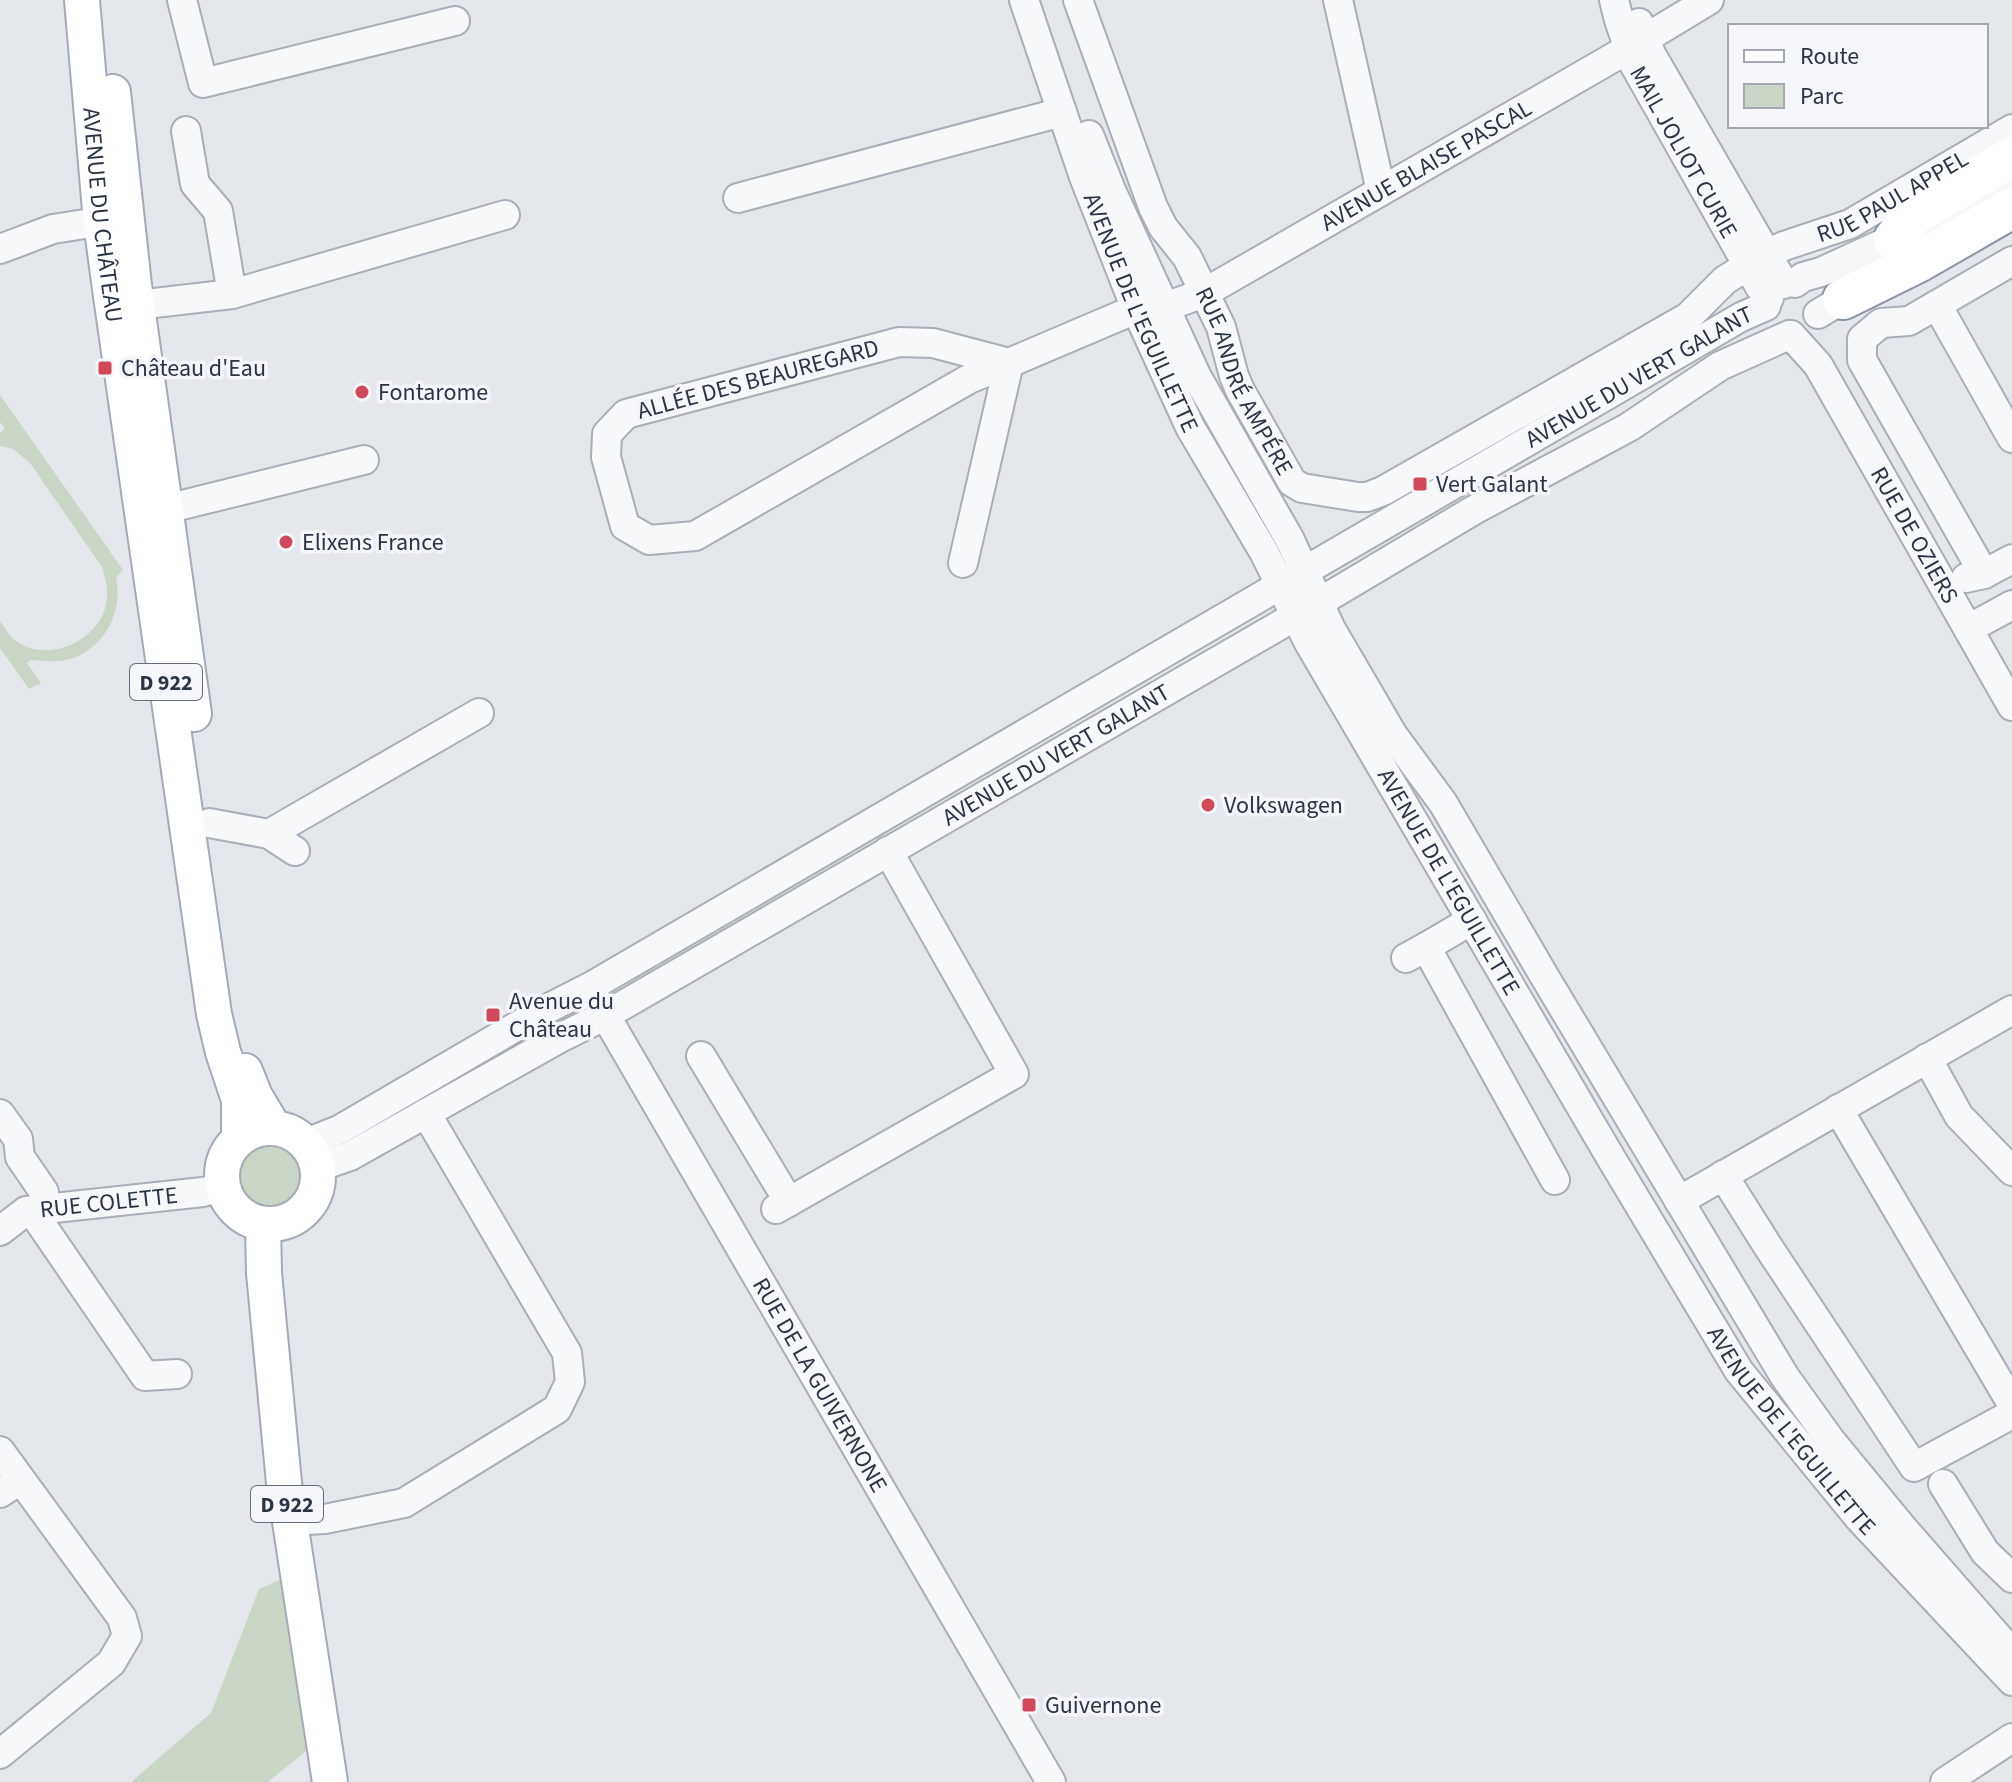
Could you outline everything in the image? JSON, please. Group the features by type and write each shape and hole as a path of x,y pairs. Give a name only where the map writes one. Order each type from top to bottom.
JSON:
{"highway":[{"path":"1894,239 1913,215 2012,157"},
{"path":"1811,322 1920,261 1999,202"}],"main road":[{"name":"AVENUE DU CHÂTEAU","path":"82,0 113,220 142,518 212,998 223,1052 239,1100 239,1139"},
{"name":"AVENUE DU CHÂTEAU","path":"103,0 113,220 137,305 245,1069 255,1096 274,1128"},
{"path":"274,1128 292,1133 312,1155 319,1179 310,1204 298,1216 283,1223 263,1224 247,1219 230,1203 223,1187 223,1168 229,1152 239,1139 257,1130 274,1128"},
{"name":"D 922","path":"263,1224 264,1273 284,1483 330,1782"}],"street":[{"path":"182,0 203,83 455,21"},
{"name":"AVENUE DE L'EGUILLETTE","path":"1024,0 1084,177 1136,309 1190,427 1281,586 1331,629 1393,735 1443,803 1785,1377 1831,1441 2012,1653"},
{"name":"AVENUE DE L'EGUILLETTE","path":"1043,0 1076,102 1111,190 1197,377 1306,572 1307,610 1472,920 1739,1371 1859,1518 2012,1681"},
{"name":"RUE ANDRÉ AMPÉRE","path":"1078,0 1153,207 1163,227 1187,257 1221,327 1240,390 1292,482 1302,488 1367,497 1383,491 1688,317 1725,280 1758,260"},
{"path":"1338,0 1381,191"},
{"name":"MAIL JOLIOT CURIE","path":"1614,0 1637,44 1651,54 1758,260 1779,293"},
{"name":"MAIL JOLIOT CURIE","path":"1633,0 1637,44"},
{"name":"AVENUE BLAISE PASCAL","path":"1136,309 1165,307 1204,293 1709,0"},
{"path":"738,198 1062,112"},
{"name":"RUE PAUL APPEL","path":"1758,260 1784,246 1850,224 2012,129"},
{"path":"186,131 195,184 218,211 232,294"},
{"name":"AVENUE DU VERT GALANT","path":"312,1155 339,1130 1306,572 1741,317 1803,277 1894,239 1999,202 2012,182"},
{"path":"137,305 232,294 505,215"},
{"path":"0,249 53,229 113,220"},
{"path":"1984,574 1862,360 1862,339 1881,323 1909,321 2012,261"},
{"path":"1808,287 1818,301 1811,322 1779,332 1768,319 1779,293 1808,287"},
{"path":"1937,305 2012,438"},
{"name":"ALLÉE DES BEAUREGARD","path":"1009,363 933,343 899,342 626,414 607,434 606,457 625,526 649,540 695,536 969,379 1009,363 1136,309"},
{"name":"AVENUE DU VERT GALANT","path":"312,1155 350,1156 606,1015 1307,610 1474,510 1629,427 1720,366 1811,322"},
{"name":"RUE DE OZIERS","path":"1811,322 1818,365 2012,706"},
{"path":"963,563 1009,363"},
{"path":"166,509 364,460"},
{"path":"1942,584 1984,574 2012,559"},
{"path":"1968,629 2010,610"},
{"path":"269,834 479,713"},
{"path":"209,823 269,834 295,851"},
{"path":"701,1056 782,1205 1014,1074 888,851"},
{"path":"1472,920 1416,952 1555,1180"},
{"name":"RUE DE LA GUIVERNONE","path":"590,987 1051,1782"},
{"path":"1679,1201 2012,1010"},
{"path":"1927,1058 1959,1116 2012,1171"},
{"path":"1838,1109 2002,1365 2012,1404"},
{"path":"290,1521 325,1519 404,1503 557,1409 570,1382 567,1353 426,1113"},
{"path":"0,1114 18,1139 20,1157 44,1192 38,1210 145,1376 177,1374"},
{"path":"1723,1175 1914,1467 2012,1414"},
{"name":"RUE COLETTE","path":"0,1231 26,1211 203,1192 223,1187"},
{"path":"0,1451 10,1486 122,1618 127,1636 111,1663 0,1754"},
{"path":"1943,1484 1985,1552 2012,1578"},
{"path":"1948,1578 1985,1552"},
{"path":"1945,1782 2012,1738"},
{"path":"1971,1782 2012,1761"}],"green space":[{"path":"0,395 123,570 116,578 115,613 104,634 87,651 71,659 31,660 27,663 41,683 29,689 0,648 0,621 14,639 29,648 59,649 86,636 96,625 104,613 107,590 102,567 30,463 13,449 0,446 0,433 5,429 0,422"},
{"path":"269,1141 288,1147 298,1157 304,1176 298,1195 288,1205 269,1211 250,1205 240,1195 234,1176 240,1157 250,1147"},
{"path":"282,1579 312,1746 268,1782 131,1782 211,1713 259,1589"}],"place":[{"name":"Château d'Eau","path":"105,368"},
{"name":"Fontarome","path":"362,392"},
{"name":"Vert Galant","path":"1420,484"},
{"name":"Elixens France","path":"286,542"},
{"name":"Volkswagen","path":"1208,805"},
{"name":"Avenue du Château","path":"493,1015"},
{"name":"Guivernone","path":"1029,1705"}]}
